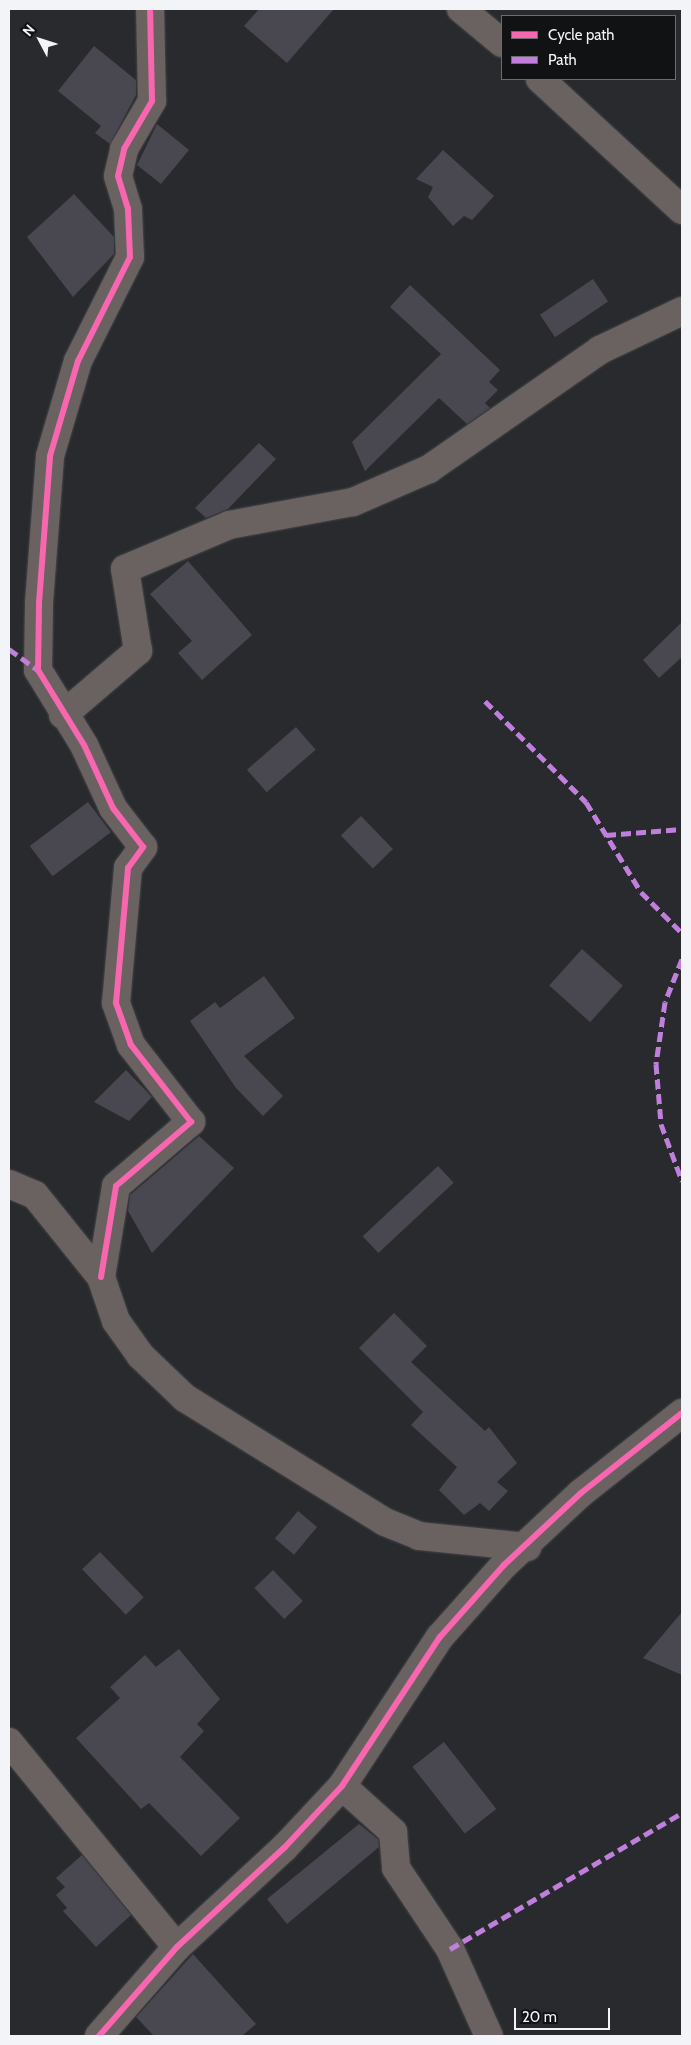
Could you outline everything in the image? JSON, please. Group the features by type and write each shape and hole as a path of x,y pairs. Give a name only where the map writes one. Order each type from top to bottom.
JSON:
{"street":[{"path":"101,1277 116,1186 191,1122 131,1045 116,1003 128,868 143,847 113,808 84,745 63,715 38,670 50,456 78,361 130,257 128,209 118,176 124,149 152,101 150,9"},
{"path":"462,9 501,43"},
{"path":"541,80 682,210"},
{"path":"63,715 138,651 125,569 229,525 353,502 429,469 600,350 682,311"},
{"path":"9,1184 35,1195 101,1277 116,1321 141,1356 185,1398 385,1522 419,1536 527,1547"},
{"path":"99,2036 177,1947 284,1848 342,1786 440,1637 504,1565 527,1547 582,1494 682,1413"},
{"path":"9,1742 177,1947"},
{"path":"342,1786 393,1832 396,1868 450,1949 489,2036"}],"building":[{"path":"259,9 334,9 287,63 244,26"},
{"path":"94,46 136,80 136,95 110,144 95,133 101,126 58,91"},
{"path":"157,124 189,150 161,184 137,165"},
{"path":"443,150 494,196 472,220 464,216 453,226 428,197 433,187 416,179"},
{"path":"74,194 114,237 114,254 73,297 27,237"},
{"path":"593,279 608,301 555,337 540,315"},
{"path":"410,285 500,370 489,382 498,390 485,403 490,408 467,424 439,398 365,471 352,442 441,354 390,307"},
{"path":"259,443 276,459 228,509 206,518 195,508"},
{"path":"188,561 252,635 202,680 178,653 192,641 150,594"},
{"path":"682,622 682,657 659,678 643,660"},
{"path":"296,727 316,750 267,792 247,770"},
{"path":"88,802 111,832 53,876 30,846"},
{"path":"361,816 393,849 373,869 341,835"},
{"path":"582,949 623,986 590,1022 549,985"},
{"path":"264,976 295,1018 244,1056 283,1096 263,1116 236,1088 190,1021 215,1002 220,1008"},
{"path":"126,1070 152,1097 129,1121 94,1102"},
{"path":"199,1136 234,1168 152,1253 128,1211 130,1195"},
{"path":"438,1166 454,1183 378,1253 363,1236"},
{"path":"394,1313 427,1346 411,1362 485,1431 489,1427 517,1463 497,1482 508,1491 489,1511 480,1503 464,1515 439,1490 457,1467 411,1425 423,1412 359,1348"},
{"path":"298,1511 317,1527 294,1555 275,1539"},
{"path":"100,1552 144,1597 126,1615 82,1569"},
{"path":"273,1570 303,1601 284,1619 254,1588"},
{"path":"682,1612 682,1675 643,1658"},
{"path":"179,1649 220,1699 197,1724 204,1731 180,1757 240,1818 201,1856 149,1803 141,1809 76,1738 120,1698 110,1687 145,1655 156,1667"},
{"path":"444,1742 496,1809 465,1834 412,1767"},
{"path":"359,1824 378,1839 379,1847 287,1924 267,1899"},
{"path":"82,1855 131,1915 96,1947 63,1911 67,1908 56,1895 65,1887 56,1878"},
{"path":"193,1954 256,2024 242,2036 154,2036 136,2017"}],"marked path":[{"path":"9,649 38,670"},
{"path":"485,701 586,802 641,892 682,933"},
{"path":"606,835 682,829"},
{"path":"682,959 665,1002 656,1064 661,1124 682,1181"},
{"path":"450,1949 682,1813"}],"cycle path":[{"path":"101,1277 116,1186 191,1122 131,1045 116,1003 128,868 143,847 113,808 84,745 38,670 39,603 50,456 78,361 130,257 128,209 118,176 124,149 152,101 150,9"},
{"path":"99,2036 177,1947 284,1848 342,1786 440,1637 504,1565 581,1493 682,1413"}]}
